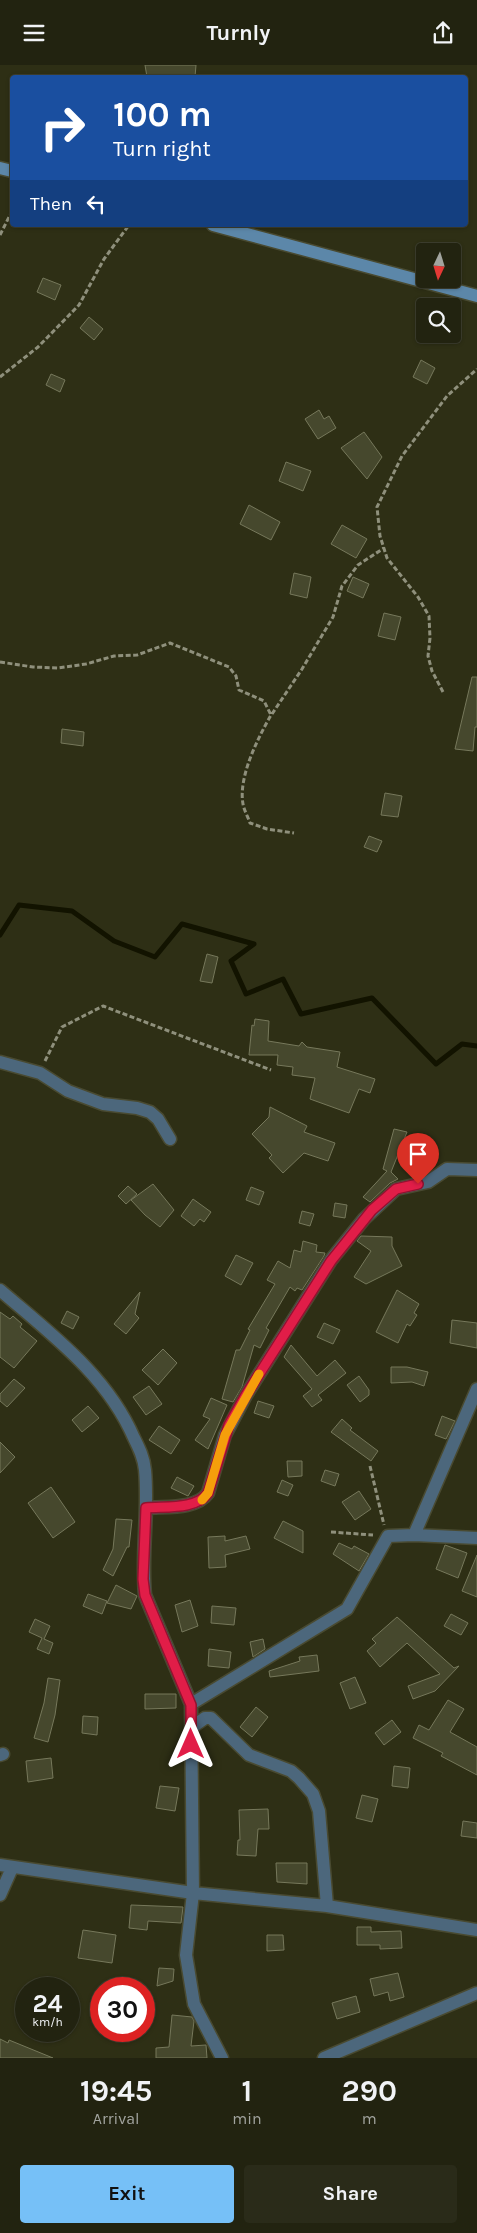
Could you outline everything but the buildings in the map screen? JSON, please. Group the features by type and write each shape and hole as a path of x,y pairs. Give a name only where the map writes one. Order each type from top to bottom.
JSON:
{"main road":[{"path":"220,227 477,296"}],"street":[{"path":"0,1062 40,1073 68,1091 103,1105 137,1108 150,1112 158,1119 170,1139"},
{"path":"146,1508 194,1503 203,1499 208,1493 225,1435 246,1395 331,1261 372,1210 396,1189 428,1182 447,1169 477,1170"},
{"path":"0,1290 97,1377 128,1423 143,1458 146,1508 143,1579 145,1595 191,1705 193,1893 186,1955 194,2004 222,2058"},
{"path":"414,1535 477,1389"},
{"path":"191,1705 347,1609 388,1536 414,1535 477,1538"},
{"path":"191,1728 205,1718 210,1718 250,1755 291,1771 307,1786 317,1803 319,1811 327,1906"},
{"path":"0,1895 6,1867 193,1893 327,1906 477,1930"},
{"path":"324,2058 477,1993"}],"path":[{"path":"0,235 10,215"},
{"path":"0,377 38,347 79,305 104,259 128,227"},
{"path":"443,692 432,671 428,656 430,638 428,616 418,597 387,558 380,536 377,507 402,456 447,395 477,369"},
{"path":"294,833 267,829 250,823 242,804 246,769 260,734 333,617 342,586 358,565 384,548"},
{"path":"0,663 41,667 86,665 114,657 137,655 170,643 230,667 236,676 239,690 264,701 271,715"},
{"path":"40,1073 62,1027 103,1005 271,1070"},
{"path":"331,1531 388,1536 370,1466"}],"waterway":[{"path":"0,935 19,905 72,911 114,941 155,957 182,924 254,944 231,961 246,994 283,979 301,1014 372,998 436,1064 462,1044 477,1046"}],"slow traffic":[{"path":"202,1500 208,1493 229,1425 259,1374"}],"route":[{"path":"191,1744 191,1705 145,1595 143,1579 146,1508 194,1503 200,1502 203,1499 208,1493 229,1425 331,1261 372,1210 396,1189 418,1184"}]}
